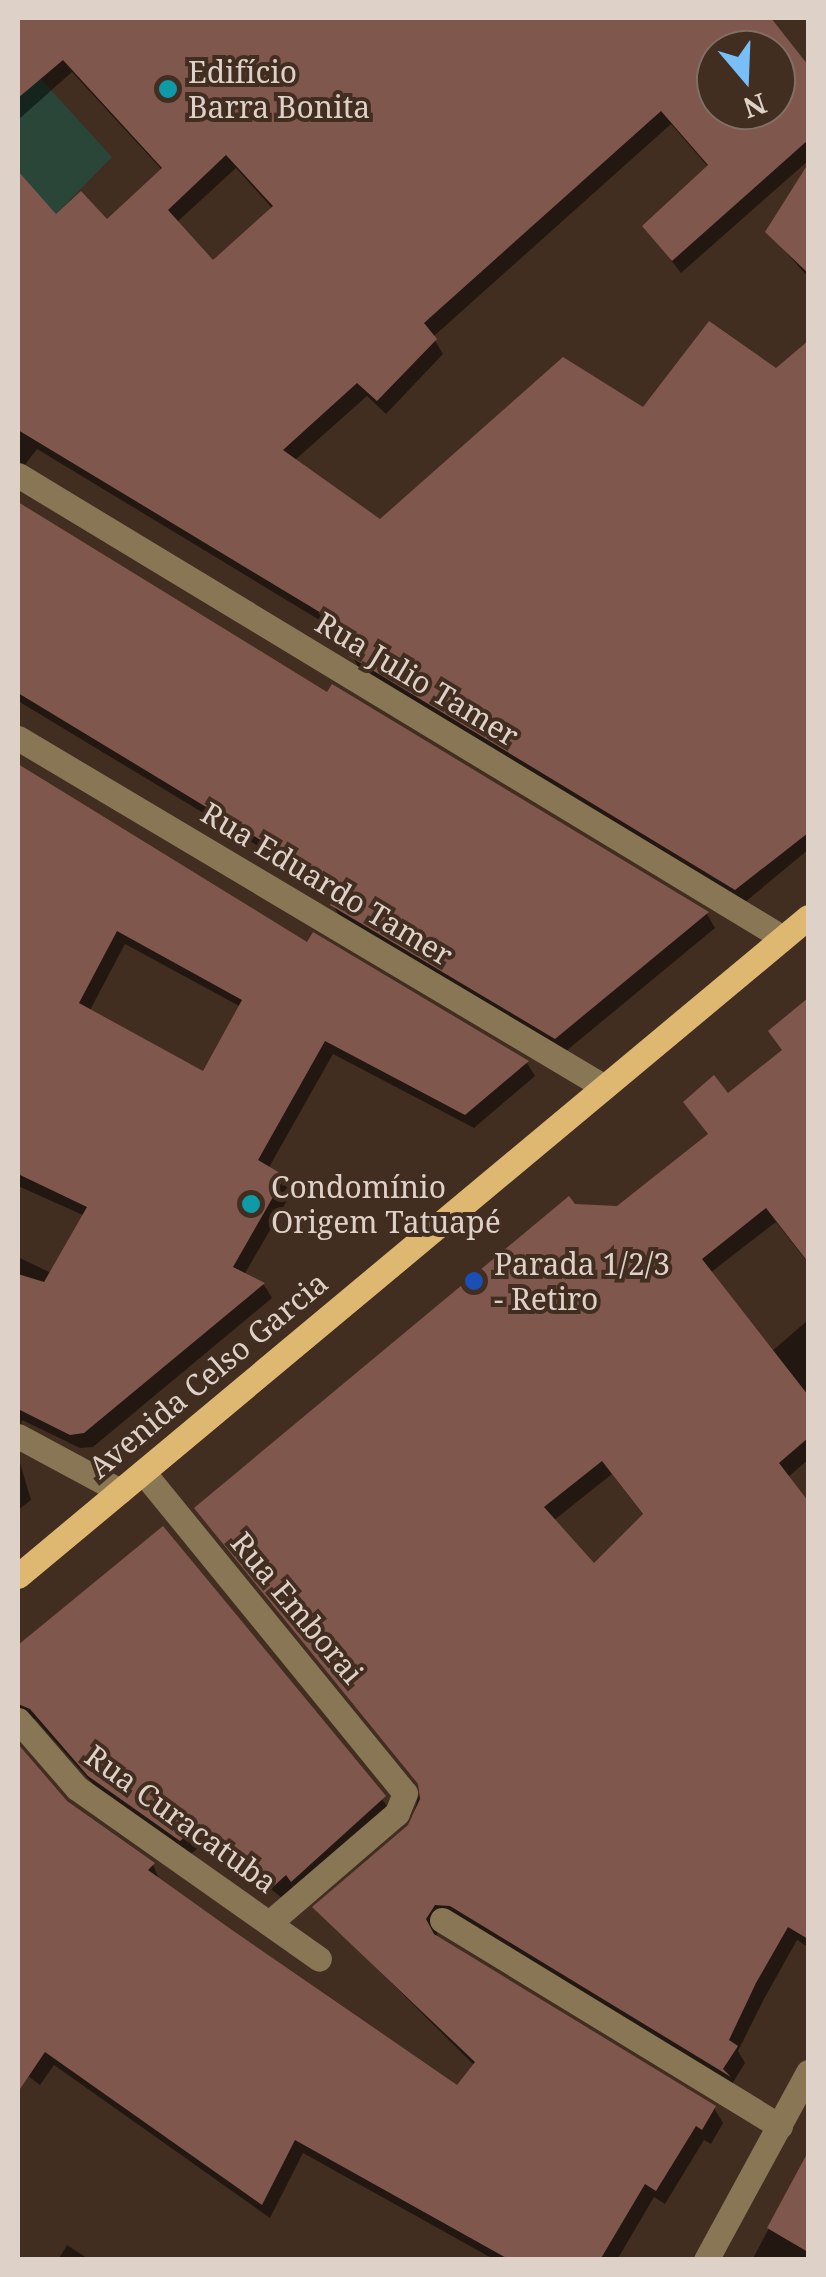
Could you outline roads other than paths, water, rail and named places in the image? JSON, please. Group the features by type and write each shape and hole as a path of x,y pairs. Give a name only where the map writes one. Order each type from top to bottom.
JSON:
{"main road":[{"name":"Avenida Celso Garcia","path":"18,1576 808,916"}],"street":[{"name":"Rua Julio Tamer","path":"18,474 782,938"},
{"name":"Rua Eduardo Tamer","path":"18,738 603,1086"},
{"path":"18,1436 120,1491"},
{"name":"Rua Emborai","path":"143,1472 401,1786 403,1808 269,1923"},
{"name":"Rua Curacatuba","path":"18,1720 77,1788 318,1959"},
{"path":"442,1920 780,2126"},
{"path":"706,2260 808,2072"}],"place":[{"name":"Edifício Barra Bonita","path":"168,89"},
{"name":"Condomínio Origem Tatuapé","path":"251,1204"},
{"name":"Parada 1/2/3 - Retiro","path":"474,1281"}]}
